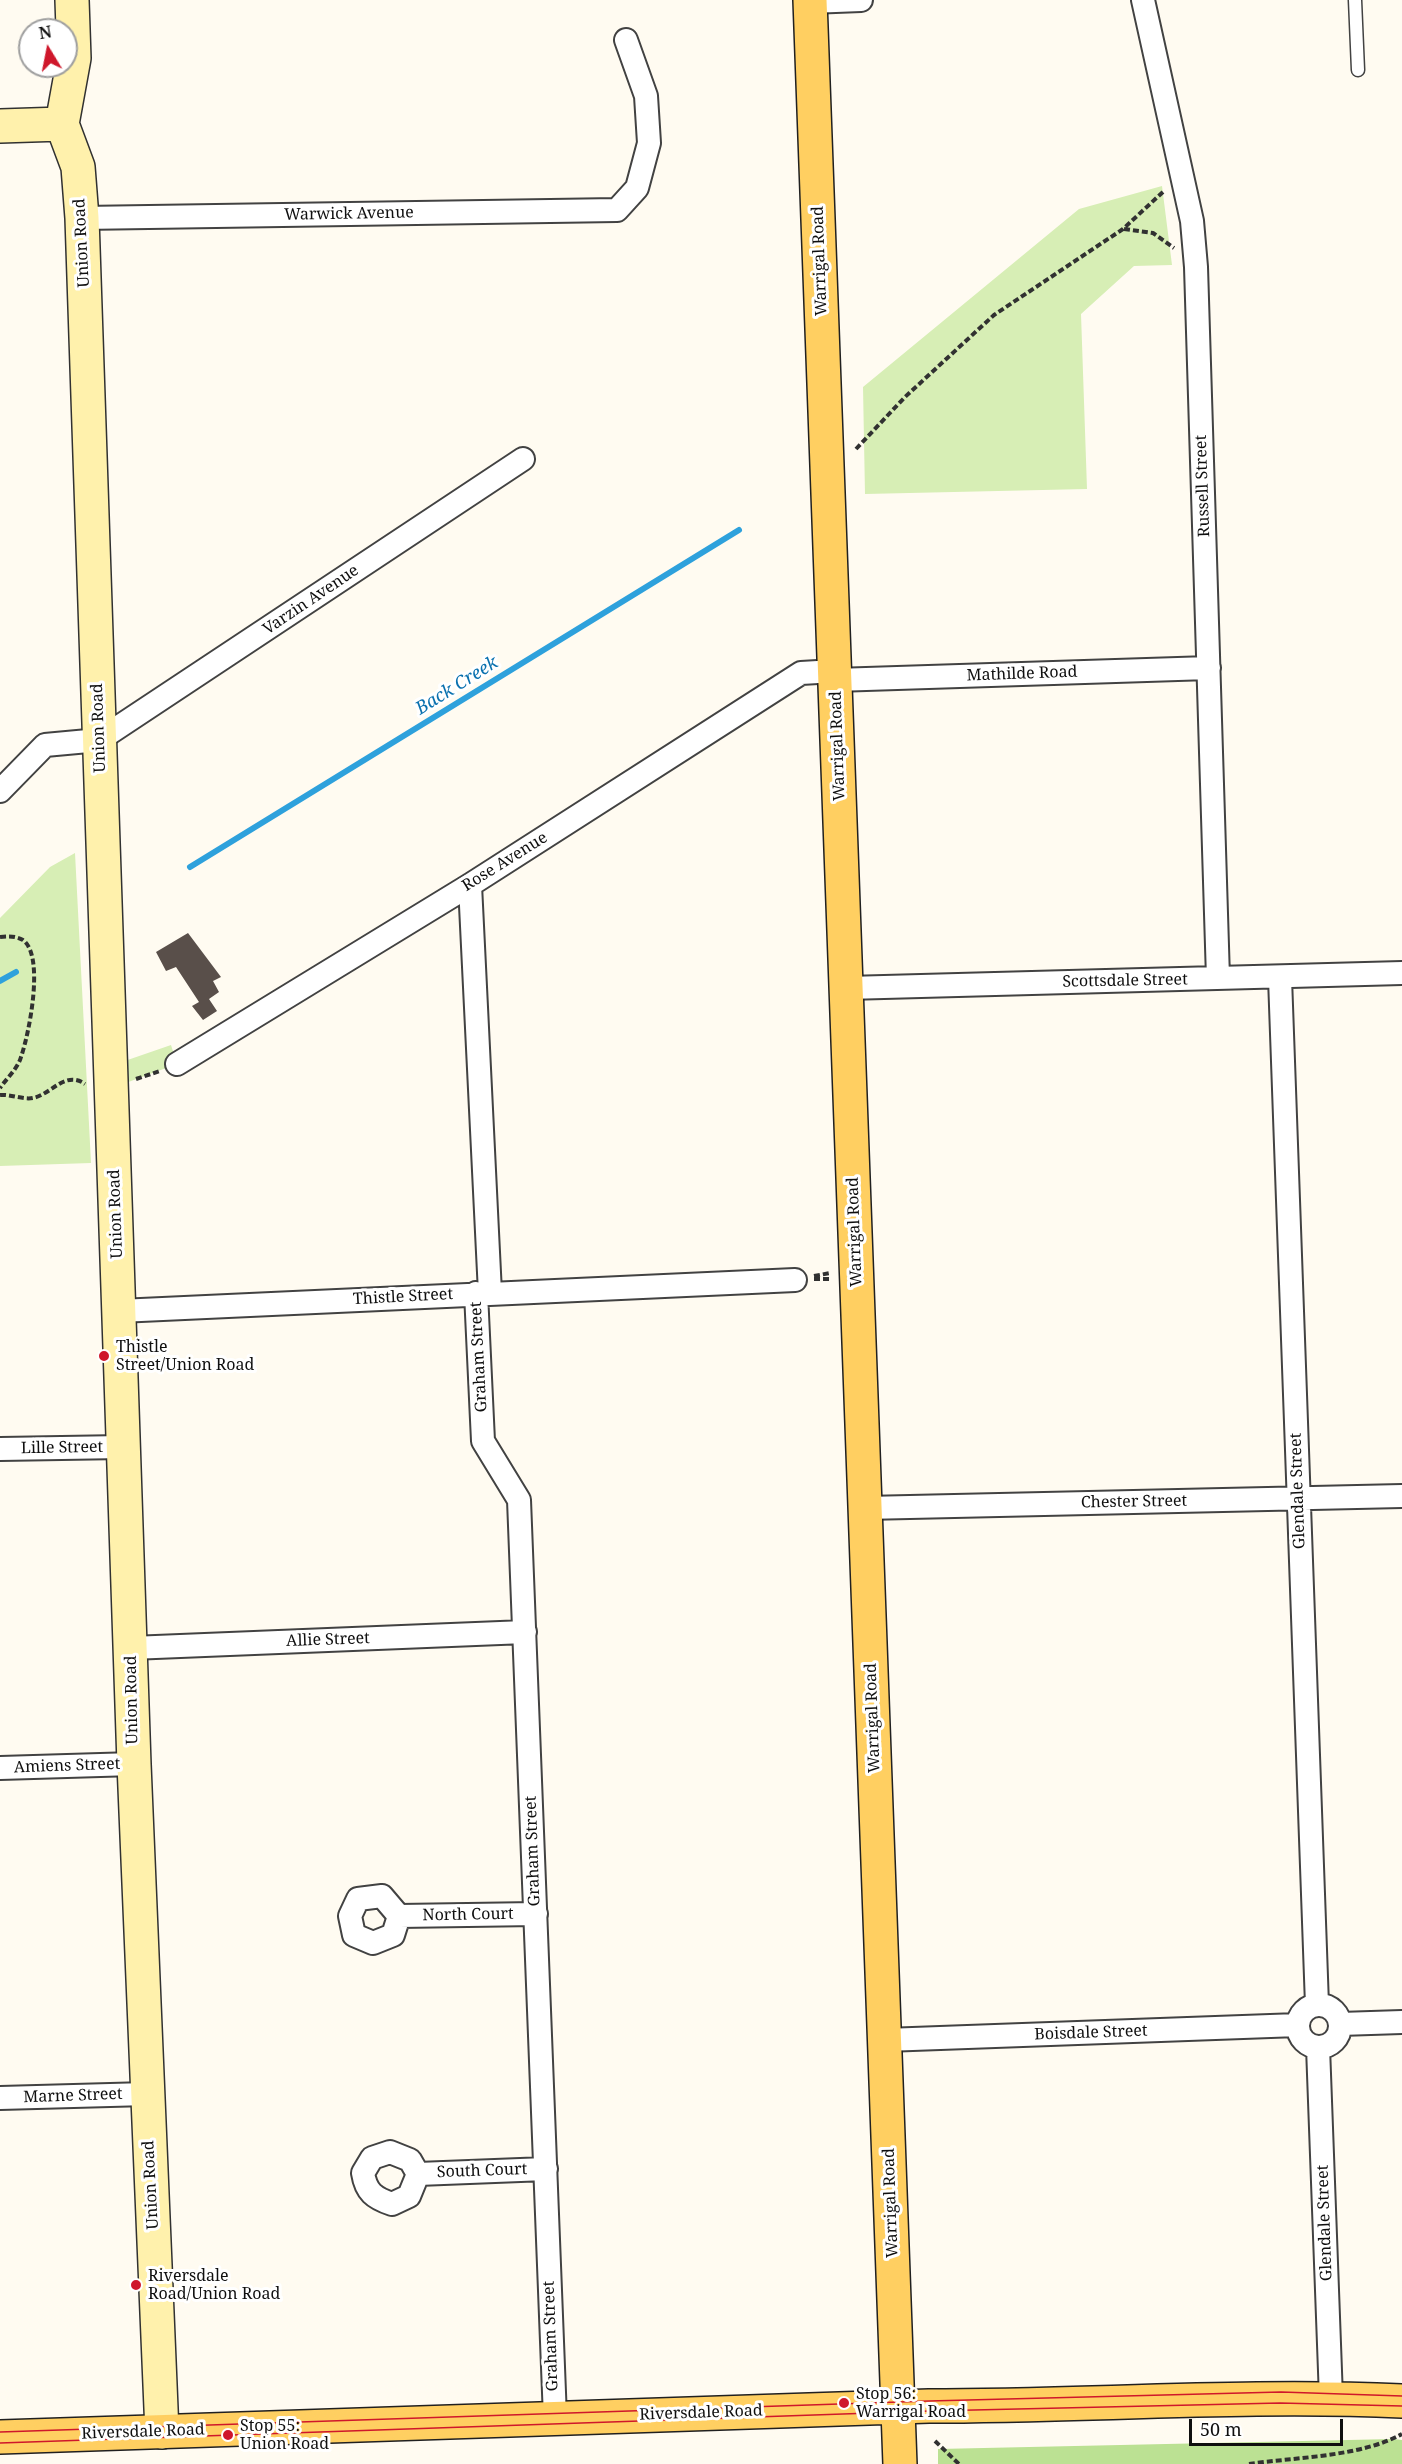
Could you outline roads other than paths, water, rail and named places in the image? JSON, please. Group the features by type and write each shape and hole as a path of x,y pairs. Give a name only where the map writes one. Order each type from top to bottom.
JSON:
{"main road":[{"name":"Warrigal Road","path":"810,1 900,2464"},
{"name":"Riversdale Road","path":"0,2437 1224,2398 1331,2398 1402,2401"}],"street":[{"path":"0,126 62,124 74,58 72,0"},
{"path":"810,1 861,0"},
{"name":"Russell Street","path":"1143,0 1192,221 1196,267 1218,978"},
{"name":"Warwick Avenue","path":"82,218 617,210 637,188 649,143 646,96 626,40"},
{"name":"Union Road","path":"62,124 78,167 82,218 134,1764 162,2432"},
{"name":"Varzin Avenue","path":"99,740 522,459"},
{"name":"Mathilde Road","path":"835,675 1209,668"},
{"name":"Rose Avenue","path":"177,1064 470,885 801,673 835,675"},
{"path":"0,791 45,745 99,740"},
{"name":"Graham Street","path":"470,885 483,1293 483,1441 519,1500 555,2418"},
{"name":"Scottsdale Street","path":"847,988 1402,974"},
{"name":"Glendale Street","path":"1280,978 1317,2005"},
{"name":"Thistle Street","path":"119,1311 795,1280"},
{"name":"Lille Street","path":"0,1449 123,1447"},
{"name":"Chester Street","path":"865,1508 1402,1496"},
{"name":"Allie Street","path":"131,1648 525,1632"},
{"name":"Amiens Street","path":"0,1768 134,1764"},
{"name":"North Court","path":"399,1916 536,1914"},
{"path":"1317,2005 1330,2008 1335,2012 1340,2024 1336,2038 1325,2047 1311,2046 1301,2038 1298,2025 1304,2012 1317,2005"},
{"path":"1340,2024 1402,2022"},
{"name":"Boisdale Street","path":"885,2040 1298,2025"},
{"name":"Glendale Street","path":"1318,2047 1331,2398"},
{"name":"Marne Street","path":"0,2098 147,2094"},
{"name":"South Court","path":"418,2174 546,2169"}],"lane":[{"path":"1355,0 1358,70"}],"waterway":[{"name":"Back Creek","path":"190,867 739,530"},
{"name":"Back Creek","path":"0,981 16,972"}],"tram line":[{"path":"0,2432 929,2401 1281,2392 1402,2396"},
{"path":"0,2443 930,2411 1280,2403 1402,2406"}],"place":[{"name":"Thistle Street/Union Road","path":"104,1356"},
{"name":"Riversdale Road/Union Road","path":"136,2285"},
{"name":"Stop 56: Warrigal Road","path":"844,2403"},
{"name":"Stop 55: Union Road","path":"228,2435"}]}
